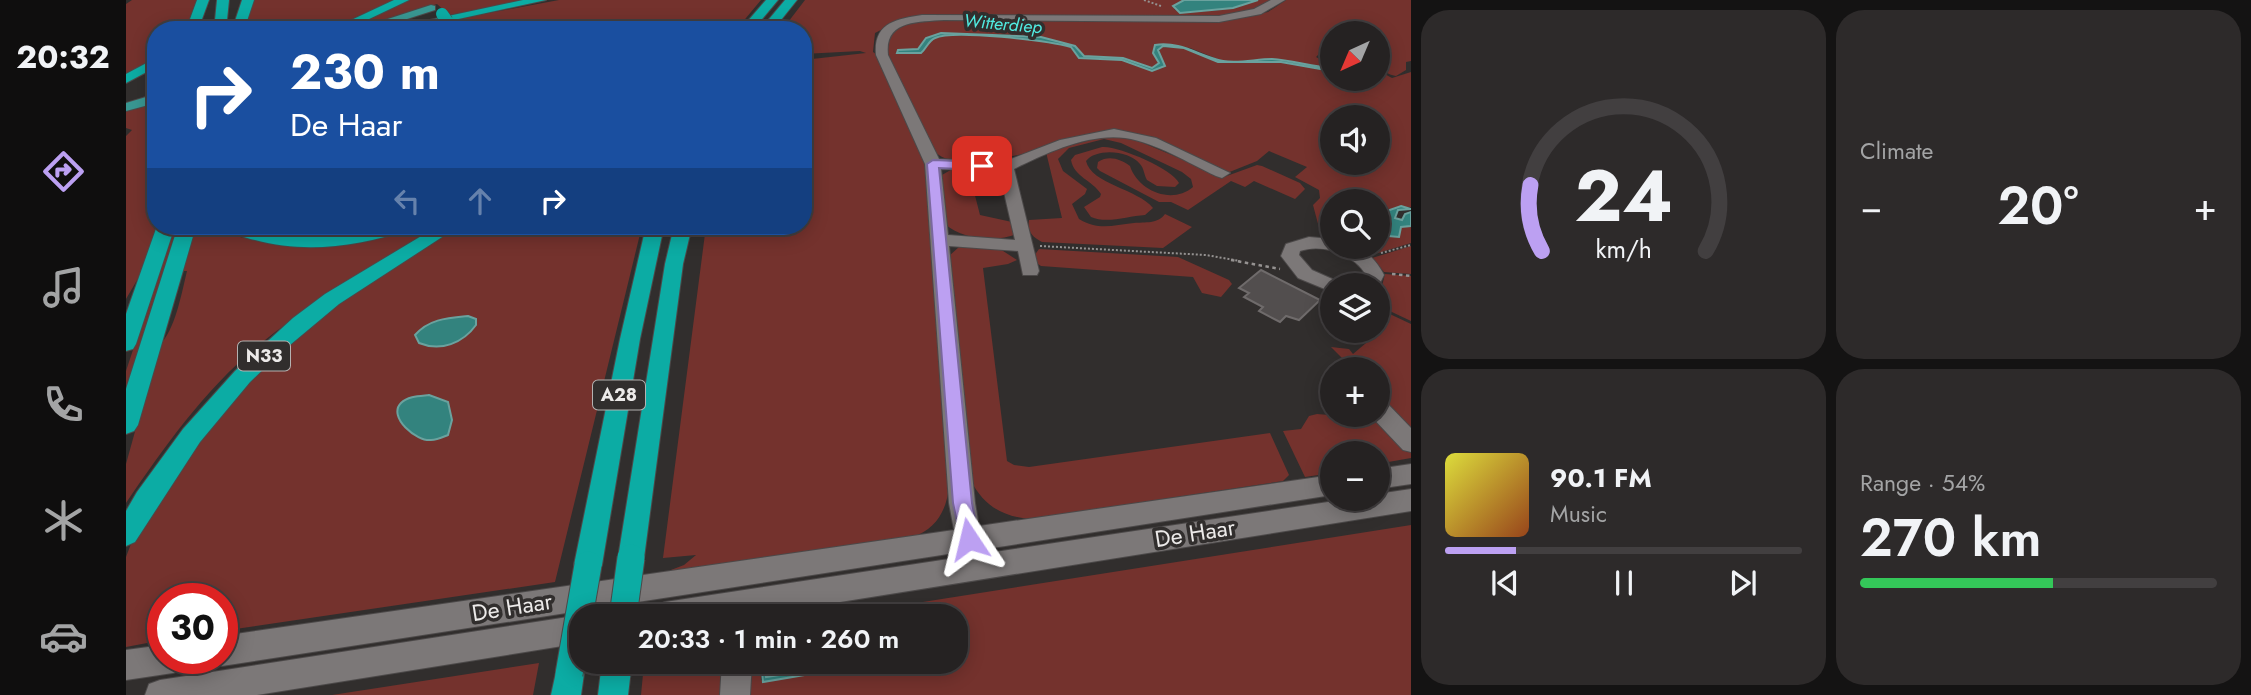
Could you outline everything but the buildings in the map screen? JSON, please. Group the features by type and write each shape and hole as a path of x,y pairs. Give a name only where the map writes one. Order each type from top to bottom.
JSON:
{"highway":[{"path":"195,21 203,0"},
{"path":"221,21 223,0"},
{"path":"241,21 248,0"},
{"path":"357,21 403,0"},
{"path":"434,21 540,0"},
{"path":"754,21 772,0"},
{"path":"774,21 791,0"},
{"path":"126,79 147,67"},
{"path":"126,344 163,235"},
{"path":"126,425 184,235"},
{"path":"258,235 281,241 323,242 370,235"},
{"name":"N33","path":"126,534 151,490 183,445 233,386 282,338 334,298 436,235"},
{"name":"A28","path":"568,684 632,327 653,235"},
{"name":"A28","path":"625,604 670,288 681,235"}],"main road":[{"path":"422,21 443,18"},
{"path":"126,95 147,89"},
{"path":"126,107 147,101"}],"street":[{"path":"979,566 969,539 962,503 933,164 881,55 879,39 892,26 912,20 944,17 1219,19 1257,12 1279,0"},
{"path":"933,164 1006,167 1043,150 1117,133 1136,137 1222,173"},
{"path":"1006,167 1030,271"},
{"path":"938,240 1026,246"},
{"path":"1320,243 1309,242 1296,245 1290,256 1297,268 1320,282"},
{"path":"1362,259 1374,273"},
{"path":"1390,421 1411,443"},
{"path":"1390,477 1411,474"},
{"name":"De Haar","path":"238,649 1320,487"},
{"name":"De Haar","path":"770,604 979,566 1411,500"},
{"path":"731,575 736,604"},
{"name":"De Haar","path":"160,695 569,631"},
{"path":"126,665 147,662"},
{"path":"735,695 736,674"}],"path":[{"path":"1390,250 1411,245"},
{"path":"1026,246 1206,255 1273,269 1297,268"}],"shaded area":[{"path":"132,0 200,0 191,21 147,21 147,64 126,76 126,4"},
{"path":"252,0 400,0 353,21 248,21"},
{"path":"408,0 532,0 449,15 437,4 383,21 361,21"},
{"path":"559,0 761,0 744,21 451,20"},
{"path":"805,0 1184,0 1177,3 1174,9 1180,13 1221,10 1258,0 1272,0 1255,10 1214,17 920,16 904,18 875,33 873,52 926,163 949,486 943,511 934,524 913,537 671,573 671,570 684,565 696,555 663,558 705,235 812,235 812,59 866,53 812,54 812,21 789,21"},
{"path":"1286,0 1411,0 1411,61 1406,62 1406,70 1396,76 1390,74 1390,21 1320,21 1320,53 1316,57 1320,59 1320,67 1273,59 1225,62 1190,48 1154,45 1159,63 1152,68 1123,58 1084,56 1075,46 1028,35 941,33 926,38 917,49 895,52 917,54 932,39 945,35 1024,37 1071,47 1077,56 1084,59 1122,60 1146,69 1163,68 1159,47 1184,48 1224,63 1267,62 1320,68 1320,91 1390,91 1390,77 1392,78 1411,72 1411,207 1390,209 1390,189 1320,189 1320,198 1319,190 1295,177 1307,167 1269,151 1257,161 1227,173 1122,131 1105,131 993,160 950,160 936,153 886,52 886,35 910,23 940,19 1224,21 1268,12"},
{"path":"147,105 147,235 158,235 147,263 126,299 126,136 132,130 126,128 126,111"},
{"path":"1105,136 1136,140 1224,177 1257,165 1262,166 1300,183 1305,189 1295,199 1254,181 1245,187 1231,181 1188,210 1171,202 1159,202 1100,171 1097,168 1098,162 1114,159 1130,166 1140,182 1157,193 1175,195 1193,187 1191,179 1182,172 1121,143 1104,139 1069,148 1058,159 1063,171 1087,189 1085,194 1072,204 1079,219 1093,225 1106,226 1151,222 1165,214 1192,227 1163,248 1038,240 1030,230 1029,220 1062,218 1046,152"},
{"path":"1102,147 1144,159 1167,171 1179,183 1175,187 1157,186 1147,180 1135,159 1121,153 1097,154 1086,161 1096,175 1146,201 1153,208 1145,215 1118,219 1091,217 1084,207 1101,194 1079,175 1071,160 1075,155"},
{"path":"954,168 990,169 1002,174 978,173 970,176 980,215 1012,222 1019,233 991,239 971,237 945,224 942,175"},
{"path":"1320,198 1320,231 1313,205"},
{"path":"1411,226 1411,243 1390,249 1390,236 1399,237 1401,227"},
{"path":"171,235 178,235 126,401 126,371"},
{"path":"192,235 237,235 278,245 306,247 381,235 425,235 325,297 240,361 187,419 126,503 126,464 159,345 165,339 177,311 187,271 182,271"},
{"path":"446,235 640,235 555,582 238,629 238,583 147,583 147,643 126,647 126,557 134,536 187,450 287,342 338,303"},
{"path":"1411,246 1411,274 1384,272 1373,259 1390,259 1390,252"},
{"path":"959,247 1000,249 1017,260 983,268 1007,461 1029,467 1270,433 1289,475 1283,481 1029,519 994,508 981,496 970,479 949,256"},
{"path":"1039,249 1178,257 1229,280 1232,284 1221,297 1202,293 1193,277 1041,266 1035,262 1034,256"},
{"path":"1390,274 1411,276 1411,321 1390,311"},
{"path":"1390,314 1411,324 1411,430 1390,408 1390,357 1341,357 1331,347 1349,349 1353,354 1366,343 1390,343"},
{"path":"1320,414 1320,427 1390,427 1411,449 1411,458 1390,462 1390,441 1320,441 1320,475 1305,477 1283,431 1301,429 1309,416"},
{"path":"1411,525 1411,695 743,695 744,674 761,674 761,680 764,682 811,674 968,674 968,604 910,604"},
{"path":"539,663 533,695 332,695"},
{"path":"643,674 729,674 728,695 641,695"}],"water":[{"path":"1184,0 1258,0 1233,8 1180,13 1173,6"},
{"name":"Witterdiep","path":"941,33 1041,37 1075,46 1084,56 1123,58 1152,68 1159,63 1153,53 1155,45 1164,44 1182,47 1214,59 1235,62 1218,62 1184,48 1163,46 1158,50 1165,66 1152,71 1122,60 1079,58 1071,47 980,35 935,38 921,53 897,53 898,50 918,49 926,38"},
{"name":"Witterdiep","path":"1266,59 1317,66 1320,69 1281,62 1235,62"},
{"path":"1401,206 1411,209 1398,210 1395,218 1402,220 1405,214 1411,212 1411,226 1401,227 1399,237 1390,236 1390,210"},
{"path":"468,316 476,319 476,325 465,337 451,344 427,346 419,343 415,335 432,322"},
{"path":"429,395 448,402 452,420 448,435 425,440 405,428 398,409 404,401"},
{"path":"762,674 766,674 766,677 810,674 763,682"}],"route":[{"path":"969,539 962,503 933,164 982,166"}]}
